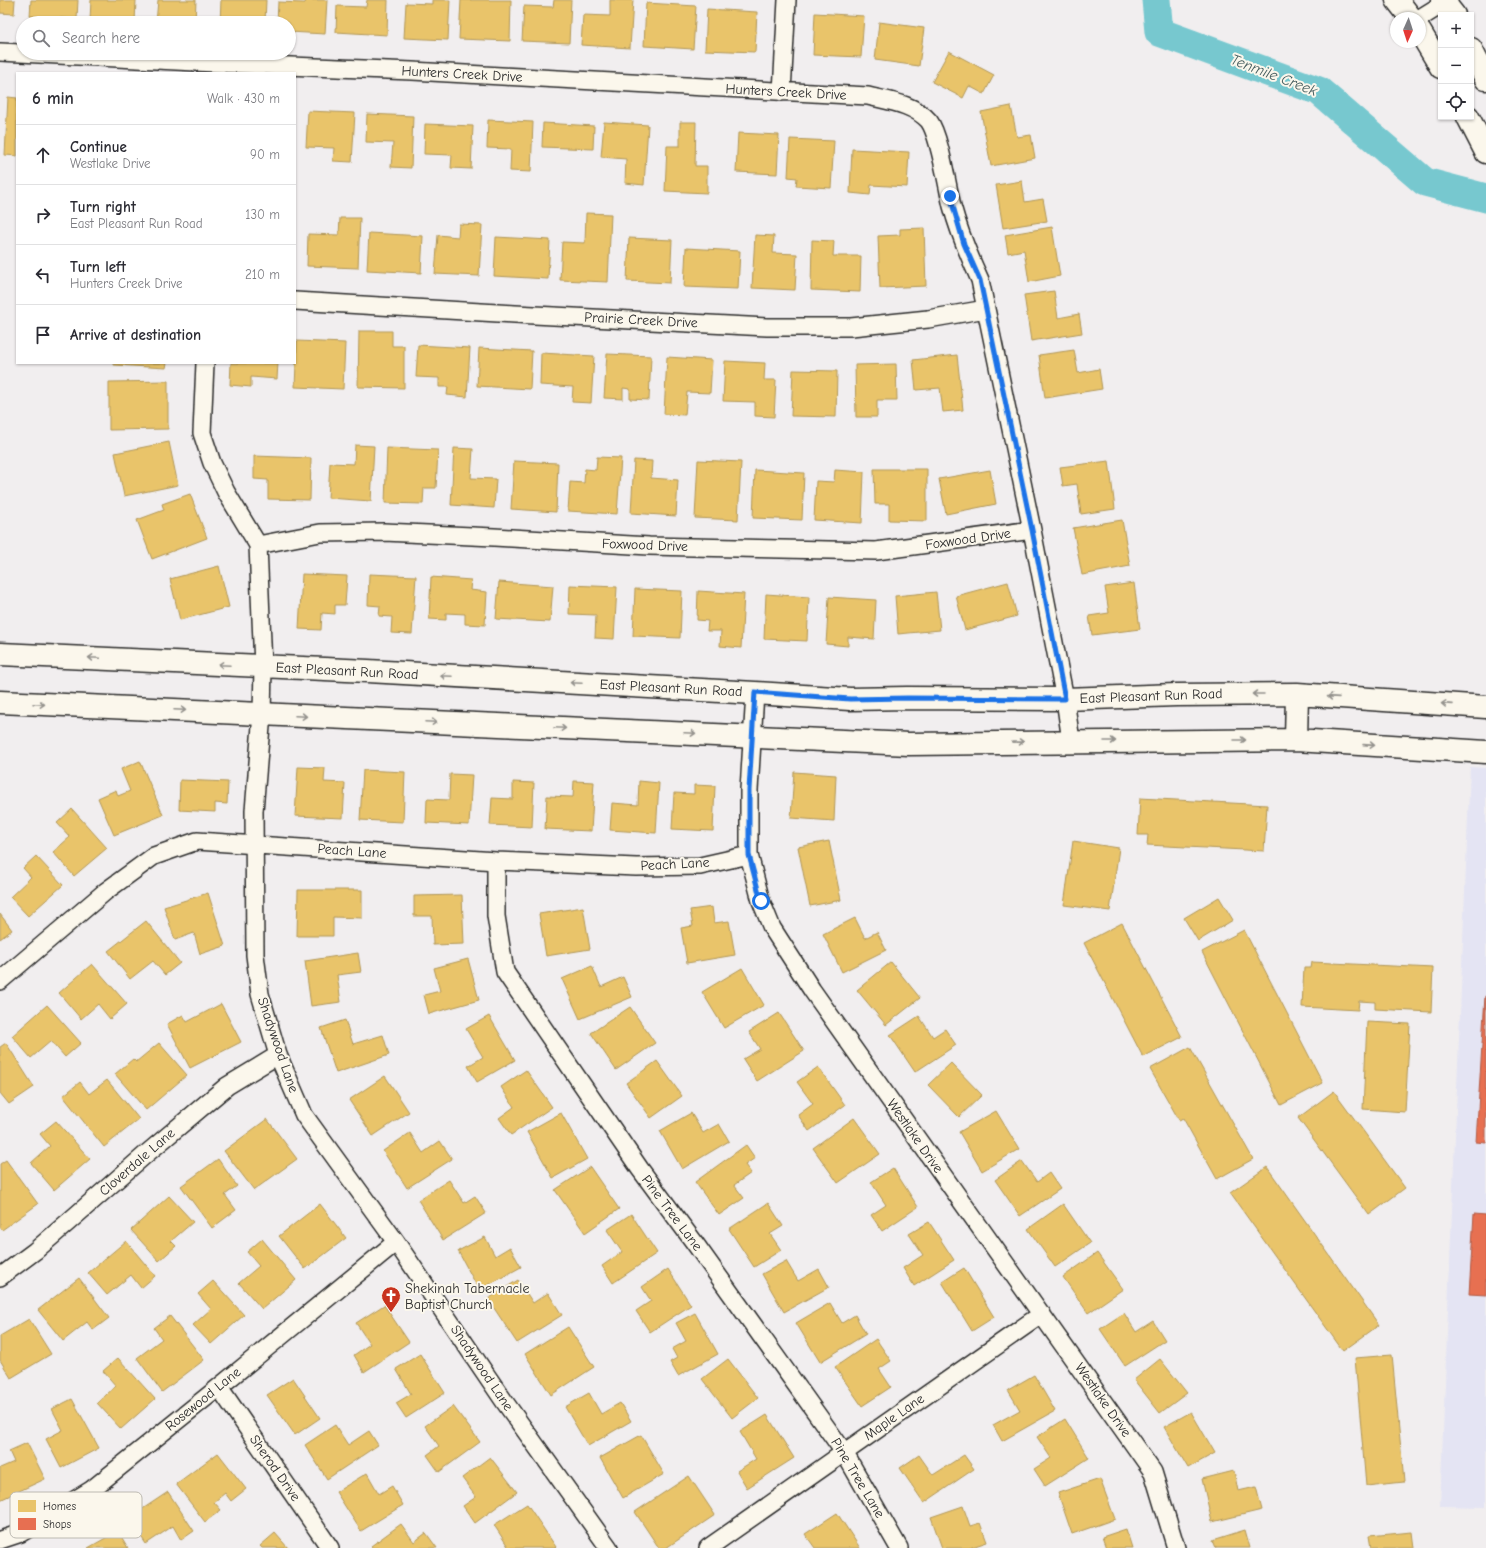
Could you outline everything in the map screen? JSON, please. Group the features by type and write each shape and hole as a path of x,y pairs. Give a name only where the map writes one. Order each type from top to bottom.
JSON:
{"main road":[{"path":"1398,0 1407,12"},
{"path":"1426,42 1438,62"},
{"path":"1474,55 1486,79"},
{"path":"1470,120 1486,152"},
{"name":"East Pleasant Run Road","path":"0,654 755,692 850,699 1065,699 1176,695 1297,694 1486,707"},
{"path":"1296,740 1297,694"},
{"path":"0,702 908,744 1071,741 1296,740 1486,752"}],"street":[{"path":"782,92 787,0"},
{"path":"1426,15 1447,4"},
{"name":"Hunters Creek Drive","path":"0,52 16,53"},
{"name":"Hunters Creek Drive","path":"108,60 215,68 412,71 868,96 894,102 913,109 929,122 936,135 954,214 964,244 980,280 1032,530 1065,699 1071,741"},
{"name":"Prairie Creek Drive","path":"296,301 774,327 851,327 928,319 986,309"},
{"name":"Shadywood Lane","path":"204,364 202,433 212,463 226,492 258,545 263,667 262,714 254,811 255,955 260,994 278,1055 304,1115 396,1242 504,1401 609,1548"},
{"name":"Foxwood Drive","path":"258,545 320,533 384,532 649,546 876,551 1032,530"},
{"name":"Westlake Drive","path":"755,692 749,790 749,855 761,901 772,928 808,984 1154,1472 1176,1548"},
{"name":"Peach Lane","path":"0,981 106,891 154,856 197,841 496,861 636,867 700,866 749,855"},
{"name":"Pine Tree Lane","path":"496,861 496,916 505,972 640,1169 844,1452 899,1548"},
{"name":"Cloverdale Lane","path":"0,1277 35,1251 227,1086 278,1055"},
{"name":"Rosewood Lane","path":"88,1492 396,1242"},
{"name":"Maple Lane","path":"708,1548 1042,1314"},
{"name":"Sherod Drive","path":"219,1387 330,1548"},
{"name":"Rosewood Lane","path":"0,1540 10,1537"}],"shaded area":[{"path":"1470,767 1486,768 1486,1507 1440,1506"}],"building: Homes":[{"path":"0,0 15,0 14,14 0,13"},
{"path":"31,0 78,0 77,16 30,16"},
{"path":"91,0 136,0 135,16 90,16"},
{"path":"158,0 196,0 195,16 157,16"},
{"path":"221,0 266,0 265,16 220,16"},
{"path":"306,0 327,0 325,34 296,32 296,16 277,16 278,2 305,3"},
{"path":"367,0 388,0 387,35 336,32 337,6 366,7"},
{"path":"432,0 450,0 448,40 404,38 406,3 432,4"},
{"path":"461,0 511,0 510,41 459,39"},
{"path":"554,0 571,0 569,43 522,41 524,6 553,7"},
{"path":"610,0 633,0 630,48 581,45 583,15 610,16"},
{"path":"646,3 696,6 693,49 644,46"},
{"path":"707,9 757,12 755,52 705,50"},
{"path":"815,13 864,16 861,57 813,55"},
{"path":"879,22 924,28 919,66 875,60"},
{"path":"949,51 994,75 984,94 969,86 963,98 932,82"},
{"path":"8,97 16,98 16,156 5,155"},
{"path":"1011,106 1017,137 1031,135 1035,158 991,166 981,112"},
{"path":"308,111 355,113 352,162 333,161 334,148 306,147"},
{"path":"367,114 413,116 411,168 391,167 393,143 366,142"},
{"path":"488,120 533,122 531,172 510,171 511,149 487,148"},
{"path":"604,122 648,125 644,185 625,183 626,159 601,157"},
{"path":"680,122 696,122 695,166 707,166 707,193 665,191 667,146 680,146"},
{"path":"543,123 594,126 593,149 542,147"},
{"path":"425,124 473,126 471,169 451,168 452,155 424,154"},
{"path":"738,133 779,135 777,174 736,172"},
{"path":"790,139 834,141 831,188 796,186 797,178 788,177"},
{"path":"852,149 909,152 907,187 871,185 870,195 850,193"},
{"path":"1022,181 1025,202 1043,199 1047,221 1003,228 996,185"},
{"path":"586,213 611,214 608,282 560,280 562,242 585,243"},
{"path":"340,218 360,218 358,268 307,266 308,234 339,235"},
{"path":"459,224 482,225 479,276 435,274 438,235 458,237"},
{"path":"1052,227 1060,276 1029,282 1024,250 1008,253 1005,235"},
{"path":"924,228 926,286 880,288 878,236 900,235 900,229"},
{"path":"369,233 423,236 421,273 367,270"},
{"path":"755,235 774,236 773,253 797,254 795,290 752,288"},
{"path":"496,237 550,240 548,279 494,276"},
{"path":"629,238 672,240 670,283 627,281"},
{"path":"812,240 834,241 833,256 861,256 860,292 811,290"},
{"path":"686,248 740,251 738,289 684,287"},
{"path":"1054,291 1058,318 1079,314 1082,333 1031,341 1024,295"},
{"path":"359,331 392,331 392,346 404,346 404,388 358,387"},
{"path":"297,341 345,343 343,389 295,387"},
{"path":"418,345 470,348 467,397 447,395 448,387 439,387 439,378 416,377"},
{"path":"479,348 532,351 530,389 477,386"},
{"path":"1074,350 1078,373 1099,369 1102,389 1045,398 1039,355"},
{"path":"541,353 594,356 591,403 572,402 573,387 540,385"},
{"path":"607,354 651,356 649,400 630,399 630,389 623,388 623,399 604,398"},
{"path":"957,355 963,410 943,412 940,388 916,390 913,360"},
{"path":"667,357 712,360 710,393 687,392 685,415 664,414"},
{"path":"725,361 765,363 764,380 776,380 774,417 755,416 755,402 723,401"},
{"path":"114,364 167,364 166,368"},
{"path":"231,364 278,364 277,379 251,377 251,387 230,385"},
{"path":"896,364 897,400 877,400 877,417 856,417 855,365"},
{"path":"793,370 837,371 836,417 791,416"},
{"path":"168,381 168,429 109,430 109,382"},
{"path":"169,442 178,485 124,496 115,453"},
{"path":"355,445 374,446 371,501 328,498 330,463 354,464"},
{"path":"387,448 438,450 436,488 424,488 423,504 385,503"},
{"path":"454,448 473,449 471,478 496,479 494,508 451,505"},
{"path":"254,456 311,458 310,500 268,499 268,480 254,479"},
{"path":"597,457 621,458 617,514 568,511 570,482 584,483 585,469 596,470"},
{"path":"634,460 652,461 651,478 678,480 676,516 631,513"},
{"path":"698,460 741,462 738,520 695,518"},
{"path":"514,461 558,463 556,512 511,509"},
{"path":"1109,461 1115,509 1081,514 1077,484 1063,486 1060,467"},
{"path":"874,469 927,469 927,521 889,520 889,504 875,504"},
{"path":"755,470 804,473 802,520 753,518"},
{"path":"835,470 864,472 862,523 814,520 816,481 834,482"},
{"path":"990,470 996,504 946,514 939,479"},
{"path":"190,494 207,538 152,559 137,520 164,510 162,504"},
{"path":"1122,520 1130,566 1082,575 1073,528"},
{"path":"219,566 229,607 180,620 170,579"},
{"path":"302,574 347,576 345,605 335,605 335,614 322,613 321,630 299,629"},
{"path":"369,574 416,576 412,634 391,633 392,617 379,616 380,606 368,605"},
{"path":"431,577 471,580 470,590 487,592 485,625 465,624 465,614 446,613 446,620 429,619"},
{"path":"499,582 553,586 550,622 496,619"},
{"path":"1008,582 1017,616 965,630 956,596"},
{"path":"1134,583 1140,629 1092,635 1089,616 1109,613 1105,587"},
{"path":"570,585 617,587 614,639 595,638 596,615 569,614"},
{"path":"635,589 682,591 680,638 633,636"},
{"path":"698,591 744,594 741,648 720,646 721,631 707,631 708,621 697,620"},
{"path":"936,592 940,630 898,634 895,596"},
{"path":"766,594 809,597 807,641 764,639"},
{"path":"829,597 876,600 874,639 848,637 848,646 826,644"},
{"path":"140,761 163,815 114,835 98,798 116,790 118,796 130,791 121,769"},
{"path":"298,767 325,768 324,782 345,783 343,818 295,816"},
{"path":"363,770 405,772 403,822 360,820"},
{"path":"794,772 836,775 834,821 791,818"},
{"path":"450,774 472,775 469,825 426,823 427,799 449,800"},
{"path":"180,780 228,782 227,804 215,803 215,812 179,810"},
{"path":"574,781 594,782 591,831 545,829 547,796 573,797"},
{"path":"639,781 659,783 656,833 610,830 612,803 638,805"},
{"path":"513,782 534,783 532,827 490,825 492,798 513,799"},
{"path":"694,785 715,786 713,831 672,829 674,793 694,794"},
{"path":"1140,798 1267,805 1264,851 1147,845 1148,835 1138,835"},
{"path":"72,809 107,848 74,876 53,852 70,837 57,823"},
{"path":"829,841 841,900 810,906 798,847"},
{"path":"1073,841 1119,848 1110,911 1064,905"},
{"path":"36,856 63,885 28,916 10,897 31,877 23,868"},
{"path":"298,890 362,890 362,918 333,917 333,936 297,936"},
{"path":"208,893 225,946 200,954 194,933 175,940 164,907"},
{"path":"462,895 464,944 433,945 432,916 414,916 414,896"},
{"path":"1219,897 1233,920 1198,941 1184,918"},
{"path":"583,907 590,949 546,956 539,914"},
{"path":"712,907 714,923 729,921 735,955 687,963 681,928 693,926 690,910"},
{"path":"0,914 12,930 0,939"},
{"path":"855,918 865,938 877,932 886,950 842,972 823,934"},
{"path":"146,921 180,963 165,975 153,961 130,979 108,951"},
{"path":"1122,923 1182,1037 1143,1057 1084,943"},
{"path":"1244,930 1323,1083 1281,1105 1202,952"},
{"path":"358,953 361,972 337,975 341,1002 311,1006 305,961"},
{"path":"468,959 479,1000 429,1014 424,995 440,991 434,968"},
{"path":"891,962 920,998 886,1025 857,990"},
{"path":"1312,962 1433,968 1431,1012 1375,1009 1375,1002 1359,1001 1358,1010 1302,1007 1304,968 1311,968"},
{"path":"92,964 127,1004 110,1019 98,1004 81,1019 59,993"},
{"path":"592,966 601,987 623,977 632,997 580,1019 562,979"},
{"path":"742,968 764,1005 724,1028 702,992"},
{"path":"221,1004 241,1042 190,1068 167,1024 183,1015 187,1022"},
{"path":"47,1005 81,1043 65,1057 51,1041 31,1058 12,1036"},
{"path":"630,1007 655,1043 616,1070 591,1033"},
{"path":"779,1013 804,1051 757,1081 743,1059 760,1049 749,1032"},
{"path":"489,1016 515,1060 477,1082 468,1066 483,1057 466,1029"},
{"path":"919,1016 933,1037 945,1029 956,1045 915,1072 890,1035"},
{"path":"345,1020 353,1044 383,1035 389,1055 336,1073 321,1028"},
{"path":"1367,1022 1410,1024 1405,1112 1363,1109"},
{"path":"6,1043 34,1087 9,1104 0,1093 0,1047"},
{"path":"159,1043 187,1075 146,1110 115,1074 133,1059 136,1062"},
{"path":"1190,1047 1253,1159 1217,1179 1183,1118 1179,1120 1150,1069"},
{"path":"657,1061 682,1096 651,1118 626,1083"},
{"path":"951,1063 982,1095 959,1117 928,1085"},
{"path":"818,1067 845,1105 809,1131 798,1115 813,1104 797,1082"},
{"path":"526,1070 552,1107 511,1135 499,1118 514,1107 501,1087"},
{"path":"385,1076 409,1112 373,1136 349,1100"},
{"path":"107,1080 139,1119 104,1147 63,1096 80,1082 89,1094"},
{"path":"1334,1091 1405,1188 1369,1215 1298,1118"},
{"path":"996,1111 1019,1149 982,1171 959,1132"},
{"path":"561,1113 587,1159 553,1178 527,1132"},
{"path":"691,1113 703,1133 719,1124 729,1141 682,1169 660,1131"},
{"path":"854,1118 880,1154 838,1183 813,1148"},
{"path":"267,1119 297,1159 254,1190 224,1151"},
{"path":"56,1121 90,1159 54,1190 31,1163 50,1146 40,1134"},
{"path":"410,1133 423,1153 440,1141 452,1159 407,1188 383,1151"},
{"path":"746,1145 755,1158 745,1165 751,1173 734,1185 744,1198 719,1215 695,1182"},
{"path":"218,1159 237,1186 225,1195 236,1210 212,1228 181,1186"},
{"path":"6,1160 38,1204 2,1230 0,1227 0,1164"},
{"path":"1022,1161 1037,1182 1049,1173 1060,1189 1020,1216 995,1180"},
{"path":"590,1167 619,1209 585,1233 555,1190"},
{"path":"1267,1167 1379,1325 1343,1351 1230,1193"},
{"path":"893,1168 918,1207 882,1231 871,1215 886,1205 871,1182"},
{"path":"449,1180 464,1203 475,1196 486,1213 443,1240 418,1200"},
{"path":"169,1196 193,1222 171,1241 176,1246 159,1261 131,1230"},
{"path":"768,1203 783,1226 770,1234 781,1250 754,1267 729,1229"},
{"path":"320,1204 346,1238 305,1269 279,1236"},
{"path":"1063,1204 1090,1243 1055,1267 1028,1229"},
{"path":"631,1214 657,1253 613,1283 602,1266 622,1252 607,1230"},
{"path":"929,1222 954,1260 914,1286 903,1268 923,1255 909,1234"},
{"path":"485,1237 495,1256 510,1247 521,1267 479,1290 458,1251"},
{"path":"262,1239 296,1280 262,1309 239,1283 259,1266 247,1252"},
{"path":"126,1241 155,1276 141,1288 131,1275 107,1295 88,1273"},
{"path":"1097,1253 1123,1289 1088,1313 1063,1277"},
{"path":"786,1261 798,1281 819,1269 829,1287 784,1312 762,1274"},
{"path":"964,1268 994,1317 972,1331 942,1282"},
{"path":"668,1269 691,1305 650,1332 636,1311 651,1301 642,1287"},
{"path":"79,1278 109,1318 93,1330 87,1322 63,1341 38,1310"},
{"path":"518,1280 533,1303 548,1293 562,1315 517,1343 488,1299"},
{"path":"213,1281 244,1315 211,1344 193,1325 211,1309 198,1294"},
{"path":"830,1303 842,1323 855,1315 866,1334 820,1362 796,1323"},
{"path":"384,1305 409,1342 364,1372 354,1355 370,1344 356,1323"},
{"path":"695,1313 718,1354 678,1376 670,1362 677,1358 672,1349 686,1341 676,1323"},
{"path":"1124,1313 1136,1332 1153,1321 1165,1340 1125,1366 1100,1329"},
{"path":"170,1316 204,1360 162,1392 137,1358 162,1339 154,1328"},
{"path":"29,1319 51,1354 11,1378 0,1360 0,1336"},
{"path":"568,1327 594,1367 551,1395 525,1354"},
{"path":"876,1339 891,1361 879,1369 891,1387 862,1406 835,1367"},
{"path":"420,1354 445,1393 406,1418 396,1403 411,1394 396,1369"},
{"path":"1392,1355 1404,1482 1366,1486 1355,1358"},
{"path":"118,1358 155,1399 121,1429 97,1403 116,1386 103,1371"},
{"path":"728,1359 758,1398 732,1418 702,1379"},
{"path":"1160,1359 1187,1393 1160,1413 1134,1380"},
{"path":"1034,1375 1055,1411 1002,1441 993,1425 1020,1410 1008,1390"},
{"path":"293,1378 320,1418 295,1435 267,1395"},
{"path":"589,1393 601,1414 620,1403 631,1421 588,1446 565,1407"},
{"path":"72,1399 99,1448 61,1468 46,1439 63,1430 52,1409"},
{"path":"453,1406 480,1442 439,1472 427,1455 439,1446 425,1426"},
{"path":"1191,1412 1215,1453 1188,1468 1164,1427"},
{"path":"767,1415 794,1458 747,1488 737,1471 756,1459 740,1432"},
{"path":"1065,1419 1089,1458 1045,1486 1034,1469 1051,1458 1037,1437"},
{"path":"335,1425 348,1445 369,1431 378,1445 327,1479 305,1445"},
{"path":"641,1435 664,1474 623,1498 600,1458"},
{"path":"27,1443 45,1479 17,1492 10,1492 10,1495 0,1500 0,1468 14,1462 9,1451"},
{"path":"218,1453 246,1489 231,1501 225,1493 214,1502 221,1510 205,1522 176,1484"},
{"path":"919,1455 933,1475 964,1455 974,1469 924,1503 900,1468"},
{"path":"490,1457 517,1492 475,1523 463,1506 476,1497 462,1478"},
{"path":"1234,1471 1238,1491 1256,1487 1262,1510 1212,1522 1202,1479"},
{"path":"367,1473 379,1494 392,1486 403,1505 361,1531 336,1492"},
{"path":"689,1476 715,1515 666,1548 659,1548 635,1512"},
{"path":"1100,1479 1115,1519 1072,1534 1058,1493"},
{"path":"168,1492 194,1531 181,1540 173,1526 146,1544 142,1538 142,1509"},
{"path":"527,1504 556,1547 555,1548 509,1548 494,1525"},
{"path":"963,1506 970,1526 980,1523 987,1542 969,1548 942,1548 931,1517"},
{"path":"837,1513 860,1548 815,1548 805,1534"},
{"path":"401,1524 414,1542 426,1533 437,1548 373,1548 371,1546"},
{"path":"1126,1529 1132,1548 1106,1548 1102,1537"},
{"path":"1245,1530 1250,1548 1216,1548 1213,1540"},
{"path":"1412,1532 1414,1548 1371,1548 1369,1536"},
{"path":"275,1533 288,1548 262,1548 260,1546"},
{"path":"106,1538 122,1538 128,1548 88,1548"}],"building: Shops":[{"path":"1486,996 1486,1143 1476,1142"},
{"path":"1474,1214 1486,1215 1486,1295 1469,1294"}],"waterway":[{"name":"Tenmile Creek","path":"1156,0 1159,32 1319,91 1425,182 1486,198"}],"place":[{"name":"Shekinah Tabernacle Baptist Church","path":"391,1313"}],"route":[{"path":"761,901 749,855 749,790 755,692 850,699 1065,699 1032,530 980,280 964,244 950,196"}]}
